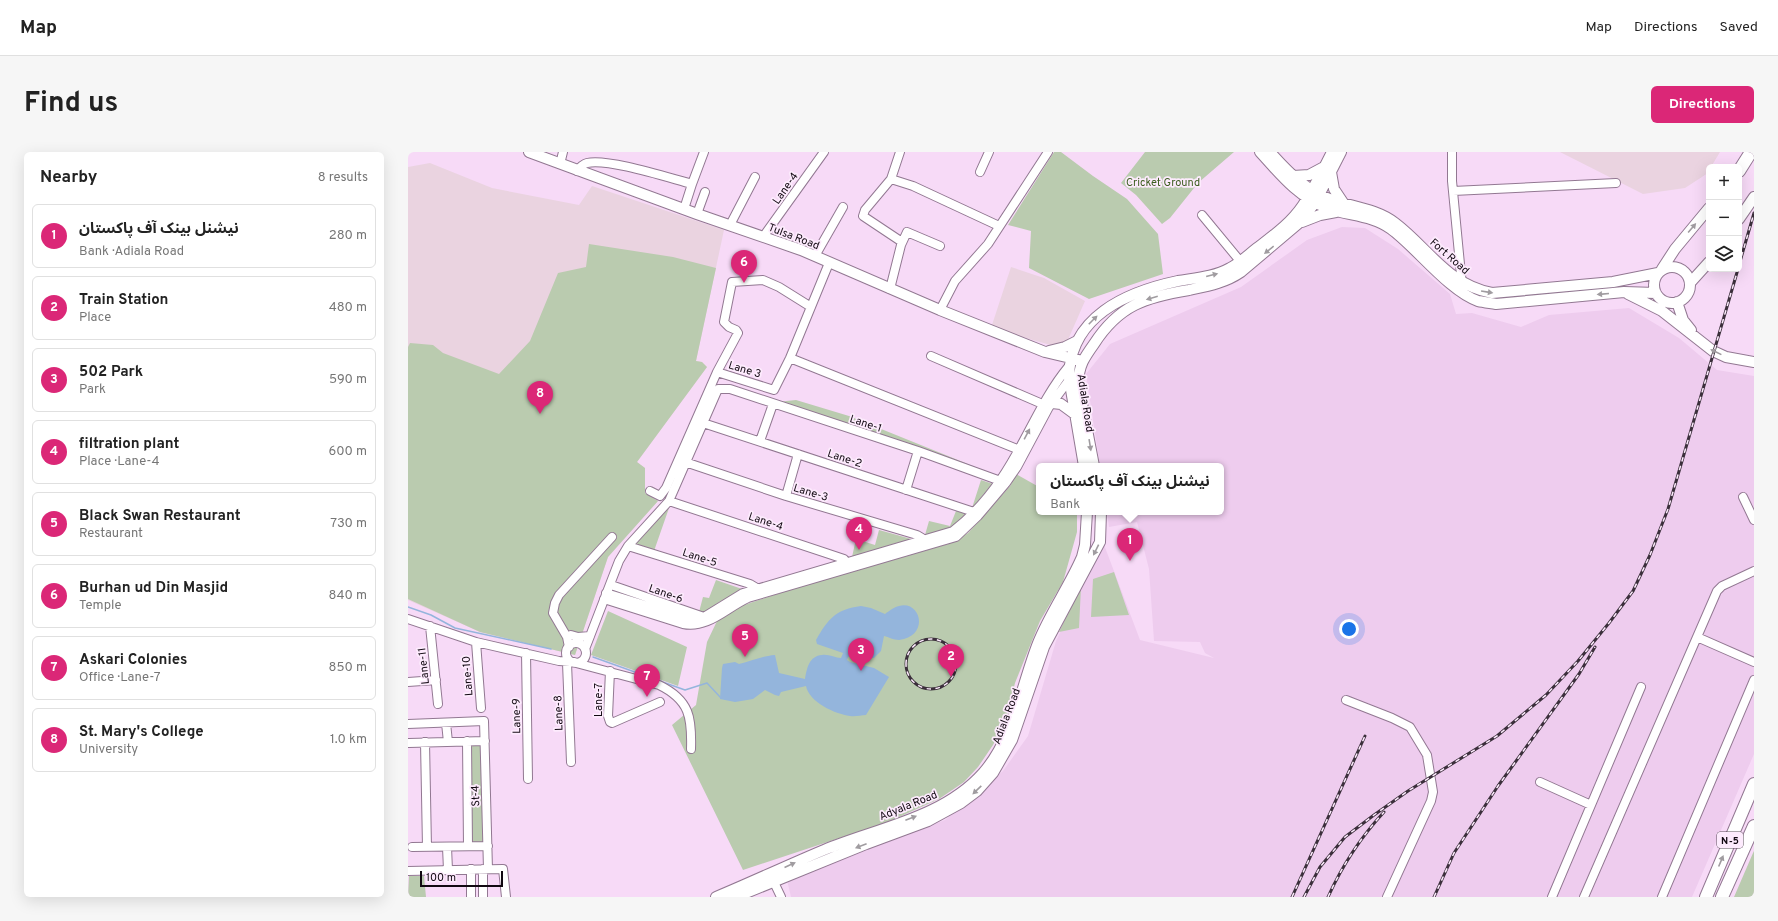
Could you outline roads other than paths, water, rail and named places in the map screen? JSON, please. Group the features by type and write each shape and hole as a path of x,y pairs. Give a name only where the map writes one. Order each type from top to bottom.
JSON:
{"highway":[{"path":"1742,166 1751,152"},
{"name":"N-5","path":"1706,897 1754,784"},
{"name":"N-5","path":"1722,897 1754,826"}],"main road":[{"name":"Tulsa Road","path":"529,152 815,256 940,310 1075,364"},
{"path":"1260,152 1291,180"},
{"path":"1270,152 1291,180 1298,201 1298,219"},
{"path":"1075,364 1077,341 1085,329 1100,314 1119,300 1138,292 1177,281 1213,276 1230,268 1298,219 1320,215 1343,208 1334,189 1328,169 1332,152"},
{"path":"1298,219 1328,169 1341,152"},
{"path":"1742,168 1754,154"},
{"path":"1291,180 1309,176 1328,169"},
{"name":"Fort Road","path":"1291,180 1313,196 1343,208 1383,216 1395,223 1462,288 1478,301 1496,304 1624,292 1656,293"},
{"path":"1742,215 1754,197"},
{"path":"1660,271 1668,267 1680,268 1688,277 1690,283 1690,288 1685,297 1672,303 1663,300 1656,293 1654,283 1660,271 1674,249 1706,212"},
{"name":"Adiala Road","path":"1084,463 1069,378 1075,364 1109,324 1120,313 1147,299 1214,285 1232,278 1282,240 1298,219"},
{"path":"1629,280 1653,267 1674,249"},
{"path":"1690,283 1706,265"},
{"name":"Fort Road","path":"1462,288 1492,293 1629,280 1660,271"},
{"path":"1624,292 1662,311 1713,351 1726,357 1754,362"},
{"path":"1677,302 1683,320 1700,342"},
{"path":"1045,352 1065,347 1077,341"},
{"name":"Adiala Road","path":"1075,364 1093,463"},
{"path":"1048,405 1061,404 1076,415"},
{"name":"Adyala Road","path":"716,897 771,877 857,837 931,810 954,798 968,788 983,773 1000,746 1012,720 1038,642 1084,551 1087,515"},
{"name":"Adiala Road","path":"736,897 771,877 928,821 961,803 977,791 993,773 1012,740 1044,647 1100,542 1101,515"}],"street":[{"path":"560,164 563,152"},
{"path":"684,209 704,152"},
{"path":"900,152 891,178 864,210 863,216 902,242"},
{"path":"980,172 989,152"},
{"path":"940,310 955,281 988,244 1048,152"},
{"path":"1452,152 1453,191 1462,288"},
{"name":"Lane-4","path":"763,237 821,153"},
{"path":"578,170 582,165 587,163 604,162 692,184"},
{"path":"730,225 755,177"},
{"path":"891,178 913,186 999,226"},
{"path":"1453,191 1616,183"},
{"path":"697,214 705,192"},
{"path":"815,256 843,207"},
{"path":"1202,215 1240,261"},
{"path":"890,289 902,242 907,232 940,246"},
{"name":"Lane 3","path":"650,491 660,496 666,488 717,372 774,390 790,358 829,263"},
{"path":"717,372 738,331 724,322 732,282 763,280 779,287 811,306"},
{"path":"931,356 1048,405"},
{"path":"790,358 1022,451"},
{"path":"1048,405 1057,381 1075,364"},
{"path":"605,596 691,625 702,624 708,619 761,591 926,543 956,537 1003,481 1048,405 1069,378"},
{"name":"Lane-1","path":"703,423 718,389 730,389 918,451 1003,481"},
{"path":"760,441 773,404"},
{"path":"582,646 590,636 619,561 628,546 669,501 703,423"},
{"name":"Lane-2","path":"703,423 976,514"},
{"path":"906,490 918,451"},
{"path":"786,496 798,454"},
{"name":"Lane-3","path":"685,462 786,496 917,535 926,543"},
{"path":"1743,497 1754,520"},
{"name":"Lane-4","path":"669,501 844,559 849,565"},
{"path":"575,662 567,657 568,648 564,630 553,613 555,603 559,595 612,536"},
{"name":"Lane-5","path":"628,546 761,591"},
{"path":"1584,897 1719,588 1754,571"},
{"name":"Lane-6","path":"614,586 708,619"},
{"path":"408,619 476,642 601,668 659,685 670,690 686,707 690,718 691,749"},
{"name":"Lane-11","path":"430,626 438,704"},
{"path":"564,630 582,646 586,654 575,662"},
{"path":"571,635 578,637 590,636"},
{"path":"1697,637 1754,662"},
{"name":"Lane-10","path":"476,642 481,708"},
{"path":"548,658 556,656 573,644 582,646"},
{"name":"Lane-9","path":"526,653 528,779"},
{"name":"Lane-8","path":"571,762 575,662"},
{"name":"Lane-7","path":"610,671 608,716 610,722 612,723 660,702"},
{"path":"408,682 436,680"},
{"path":"1662,897 1754,680"},
{"path":"1552,897 1642,687"},
{"path":"1346,700 1392,718 1410,727 1428,755 1433,792 1431,801 1387,897"},
{"name":"St-4","path":"446,723 484,722 488,846 484,897"},
{"path":"408,724 446,723 448,742"},
{"path":"467,741 468,846"},
{"path":"409,743 484,741"},
{"path":"425,742 427,847"},
{"path":"1540,782 1591,805"},
{"path":"412,847 488,846"},
{"path":"447,847 448,870"},
{"path":"408,871 504,868 506,897"},
{"path":"471,869 471,897"},
{"path":"771,877 781,897"}],"water":[{"path":"861,606 871,608 885,614 899,606 907,606 913,608 919,619 915,632 909,637 895,640 884,636 881,651 874,658 848,657 847,660 850,662 874,668 889,677 866,715 850,716 830,710 812,697 806,686 781,692 779,696 765,690 753,699 735,702 720,699 723,664 735,662 739,664 761,657 775,655 779,673 805,679 809,663 814,658 825,655 841,658 843,653 817,644 816,640 834,616 852,607"}],"waterway":[{"path":"408,607 431,615 455,628 551,649"},
{"path":"593,657 685,690 707,683 721,698"}],"railway":[{"path":"1742,255 1754,213"},
{"path":"1304,897 1320,867 1345,837 1408,791 1497,736 1546,695 1578,661 1633,591 1650,555 1668,509 1737,272"},
{"path":"931,639 941,641 949,646 954,654 956,664 954,674 949,682 941,687 931,689 921,687 913,682 908,674 906,664 908,654 913,646 921,641 931,639"},
{"path":"1434,897 1454,853 1498,786 1579,674 1595,647"},
{"path":"1292,897 1365,736"},
{"path":"1328,897 1339,874 1352,853 1384,812"}],"place":[{"name":"Burhan ud Din Masjid","path":"744,283"},
{"name":"St. Mary's College","path":"540,414"},
{"name":"filtration plant","path":"859,550"},
{"name":"نیشنل بینک آف پاکستان","path":"1130,561"},
{"name":"Black Swan Restaurant","path":"745,657"},
{"name":"502 Park","path":"861,671"},
{"name":"Train Station","path":"951,677"},
{"name":"Askari Colonies","path":"647,697"}],"park label":[{"name":"Cricket Ground","path":"1163,182"}]}
